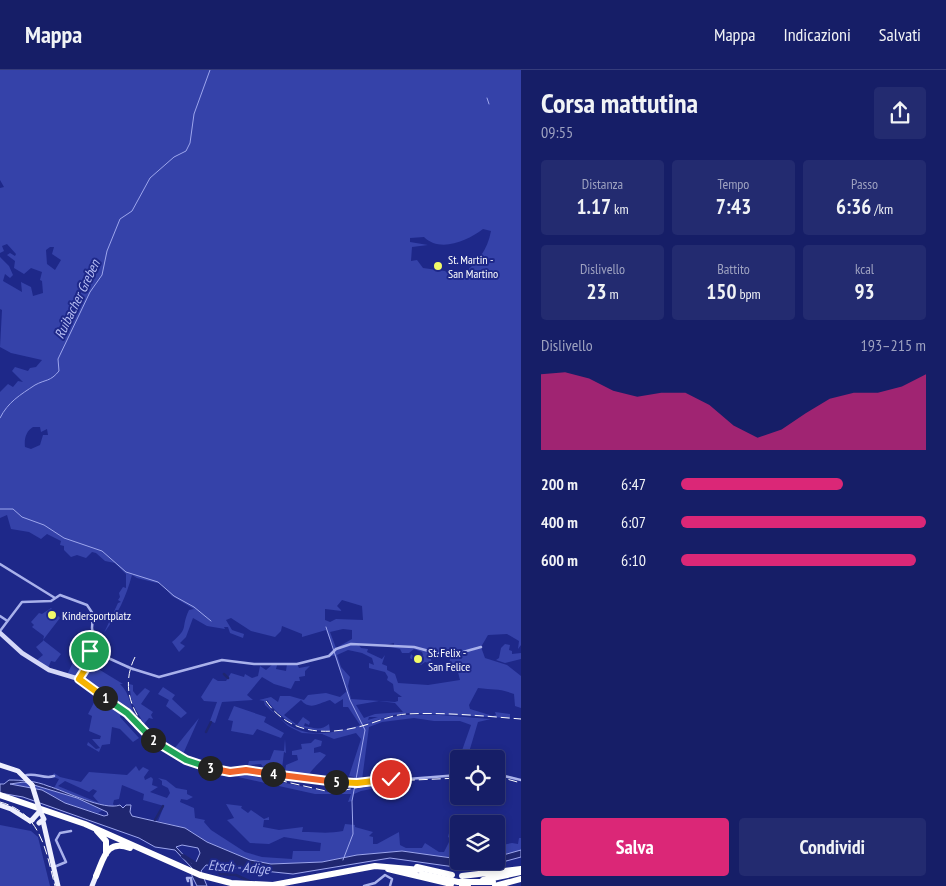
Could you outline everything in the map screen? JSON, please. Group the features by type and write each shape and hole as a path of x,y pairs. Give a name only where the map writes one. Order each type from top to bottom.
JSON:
{"highway":[{"path":"0,796 96,832 209,880 235,886"},
{"path":"0,796 85,824 189,872 231,883 273,885 362,867 414,866 452,875"},
{"path":"96,832 106,841 106,855"},
{"path":"96,876 106,855 113,846 120,844 153,856"},
{"path":"387,867 452,885"},
{"path":"285,886 387,867 448,878 478,880 521,873"},
{"path":"463,882 500,871 521,873"},
{"path":"421,872 458,882 494,884 521,873"}],"main road":[{"path":"0,765 16,770 28,780 38,798 38,818 44,828 58,886"},
{"path":"0,805 38,818"},
{"path":"92,886 96,876"}],"street":[{"path":"0,564 55,598"},
{"path":"79,679 88,664 94,641 92,611 83,603 61,595 51,601 22,602 6,620 0,632 6,638 22,653 49,670 79,679 127,713 159,745 190,762 230,772 246,770 320,781 356,783 450,776"},
{"path":"0,616 6,620"},
{"path":"88,664 106,656 133,669 159,677 221,660 254,664 273,662 297,664 329,656 336,649 351,644 414,647 437,654 463,652 481,647"},
{"path":"28,780 34,774 49,778 54,776"},
{"path":"505,776 521,780"},
{"path":"54,867 66,862 56,840 60,833 72,831"},
{"path":"452,875 457,874 463,882"},
{"path":"364,886 375,883 385,875 392,879 390,886"},
{"path":"190,881 192,886"}],"shaded area":[{"path":"0,70 521,70 521,645 518,649 519,641 507,634 488,635 481,647 485,658 507,665 521,676 521,708 515,706 514,694 500,690 478,688 469,705 470,709 493,716 496,715 495,712 510,714 510,718 409,713 394,715 360,725 348,707 343,707 343,699 335,704 330,700 311,706 301,700 284,715 297,725 303,717 310,722 309,725 305,723 304,726 320,728 329,724 330,731 302,727 294,724 280,715 267,700 265,702 279,718 265,705 264,701 259,700 271,697 278,702 280,696 290,696 304,700 308,695 326,693 340,697 347,691 335,656 328,655 334,649 326,630 302,637 302,634 282,626 281,631 275,637 251,631 231,618 226,620 232,630 244,634 243,638 230,633 228,627 224,627 225,629 207,626 193,618 186,637 180,643 185,646 179,652 172,642 183,630 189,610 194,609 172,596 161,584 132,575 121,605 104,633 118,603 121,602 118,600 120,597 119,593 123,587 126,588 126,574 115,563 105,561 96,553 92,552 86,558 77,555 71,557 64,550 64,546 60,545 61,541 47,534 41,539 29,532 11,529 7,515 0,518 0,392 8,384 13,387 18,381 23,382 12,371 15,367 28,371 30,368 36,367 42,360 11,353 0,347 2,310 0,309 0,257 9,266 13,275 10,278 5,274 3,281 22,292 21,282 31,287 33,296 43,293 42,281 40,280 42,272 31,268 24,274 14,268 15,261 7,255 10,253 15,256 16,254 7,244 2,246 4,251 0,253 0,188 4,187 0,180","holes":["483,229 491,231 483,253 468,270 455,280 445,271 423,268 417,260 411,261 412,247 428,245 410,242 410,238 424,237 430,242 438,244 454,244 469,238","54,247 52,254 61,260 55,270 47,264 46,250","33,427 40,427 41,432 47,429 48,435 43,435 40,445 31,449 25,447 25,438","342,600 362,606 363,620 336,619 330,622 325,620 325,609 342,611 337,606","343,629 352,630 352,639 336,648 330,632","394,643 394,646 391,647 400,649 402,653 409,653 414,649 422,652 423,655 420,655 419,662 411,654 410,658 421,665 425,662 432,664 430,654 451,654 448,669 458,672 460,680 428,685 398,683 395,674 387,670 387,666 382,664 385,655 382,659 367,652 368,649 361,648 358,644 381,646","348,650 362,653 372,658 374,665 369,663 369,668 385,672 388,677 387,680 393,684 394,691 402,697 398,697 398,701 351,699 348,686 350,677 341,667 337,655","379,701 395,703 403,712 375,714 364,718 356,705"]},
{"path":"51,608 60,618 43,640 44,636 32,627 34,625 31,622 39,613 42,614"},
{"path":"43,640 61,654 55,662 51,661 48,668 37,660 43,655 36,647"},
{"path":"505,644 510,645 509,650 512,651 512,654 521,653 521,659 505,663 496,660 499,658 501,648"},
{"path":"86,656 90,664 123,684 120,684 124,688 137,722 123,708 105,695 86,683 67,675 74,660 80,663"},
{"path":"273,664 277,665 276,669 286,671 287,664 297,664 299,668 310,666 305,671 305,676 299,677 300,681 295,681 291,689 274,684 262,677 247,695 253,700 222,702 215,723 210,721 217,702 204,701 201,697 213,678 218,681 226,681 231,673 244,677 245,674 252,678 258,676 260,666 266,670"},
{"path":"129,684 133,685 133,691 137,696 145,688 150,691 141,704 153,712 151,715 153,719 149,718 144,724 132,703"},
{"path":"163,687 175,695 172,699 187,713 181,718 166,706 169,700 158,694"},
{"path":"98,695 122,710 120,717 139,738 133,742 120,729 112,727 110,744 102,745 99,752 87,745 88,742 96,749 100,748 92,739 100,739 101,736 89,731 92,716 88,714"},
{"path":"234,706 266,717 264,722 284,733 281,738 257,729 253,735 231,731 233,721 228,720"},
{"path":"406,715 438,715 491,719 478,722 470,750 462,750 471,725 460,721 434,721 414,718 382,722 369,727 362,780 389,776 391,778 355,781 354,777 349,776 361,739 356,733 334,739 322,734 302,733 282,721 298,729 315,733 332,732"},
{"path":"199,718 183,754 174,749"},
{"path":"285,739 286,753 284,752 282,769 266,765 263,767 261,764 248,765 249,761 270,760 274,750 284,751"},
{"path":"315,739 322,741 321,746 314,748 314,753 320,752 326,755 308,777 285,772 286,765 298,760 297,755 292,755 292,751 302,749 301,744 311,743"},
{"path":"136,766 139,771 143,767 149,770 144,777 145,780 151,777 153,779 152,785 158,787 150,792 167,798 170,793 168,788 162,785 162,781 158,778 166,780 176,788 187,790 187,794 193,797 187,800 181,799 180,802 194,808 195,818 205,820 204,822 211,830 245,852 262,857 292,859 293,851 320,851 321,843 284,837 269,844 250,843 227,820 234,818 226,804 242,806 241,808 248,813 251,810 264,819 269,817 269,820 264,820 263,827 279,830 303,827 302,832 332,832 343,831 345,824 355,825 355,827 373,832 369,836 373,837 373,844 377,844 399,832 400,845 406,848 422,848 425,843 439,852 444,852 450,842 450,858 402,851 357,855 322,862 271,864 250,860 207,842 185,828 158,821 164,806 143,800 144,794 122,785 119,799 114,800 113,804 115,807 92,803 54,788 59,779 53,777 54,773 60,777 81,782 89,772 127,775","holes":["65,781 89,792 93,789 97,791 93,796 99,803 58,786"]},
{"path":"233,772 329,792 407,782 361,791 354,794 352,801 348,802 351,794 315,794 238,777 232,775"},
{"path":"24,782 77,798 103,810 98,813 71,806 42,790 10,784"},
{"path":"0,825 31,831 38,837 50,886 0,886"},
{"path":"519,838 521,838 521,850 505,854 505,844 518,844"}],"water":[{"path":"9,780 34,782 95,803 113,806 120,805 123,808 126,805 131,805 130,812 132,816 185,828 207,842 250,860 271,864 322,862 357,855 402,851 450,858 450,866 390,858 293,874 206,865 201,871 207,886 197,886 192,876 192,868 175,850 155,847 139,838 23,797 0,793 0,784 4,784","holes":["24,782 77,798 107,812 108,815 104,816 65,803 42,790 10,784","182,845 198,848 200,853 196,862 191,863 176,847"]},
{"path":"521,850 521,857 505,861 505,854"}],"waterway":[{"name":"Ruibacher Greben","path":"0,418 15,399 35,385 50,379 59,371 58,359 90,292 102,275 107,251 120,219 132,211 150,178 174,157 186,151 190,143 194,114 210,70"},
{"path":"487,98 489,104"},
{"path":"0,509 13,509 22,517 44,525 64,538 102,551 126,572 158,582 174,596 194,607 211,621"},
{"path":"326,627 350,700 365,730 352,801 353,834 343,860"},
{"path":"224,674 228,678"},
{"path":"206,732 211,722"},
{"path":"155,820 163,806"},
{"name":"Etsch - Adige","path":"183,856 196,864"},
{"path":"216,865 220,874 236,875 249,881"}],"railway":[{"path":"135,657 129,674 129,690 133,706 140,720 164,744 194,761 326,791 345,790 392,781 450,778"},
{"path":"266,701 275,712 286,720 309,730 321,731 348,729 406,714 449,714 521,719"},
{"path":"505,779 521,783"},
{"path":"0,802 14,807 33,824 40,835 55,886"}],"place":[{"name":"St. Martin - San Martino","path":"438,266"},
{"name":"Kindersportplatz","path":"52,615"},
{"name":"St. Felix - San Felice","path":"418,659"}],"route":[{"path":"90,651 88,664 79,679 122,708 156,743 190,762 230,772 246,770 320,781 357,783 391,779"}]}
